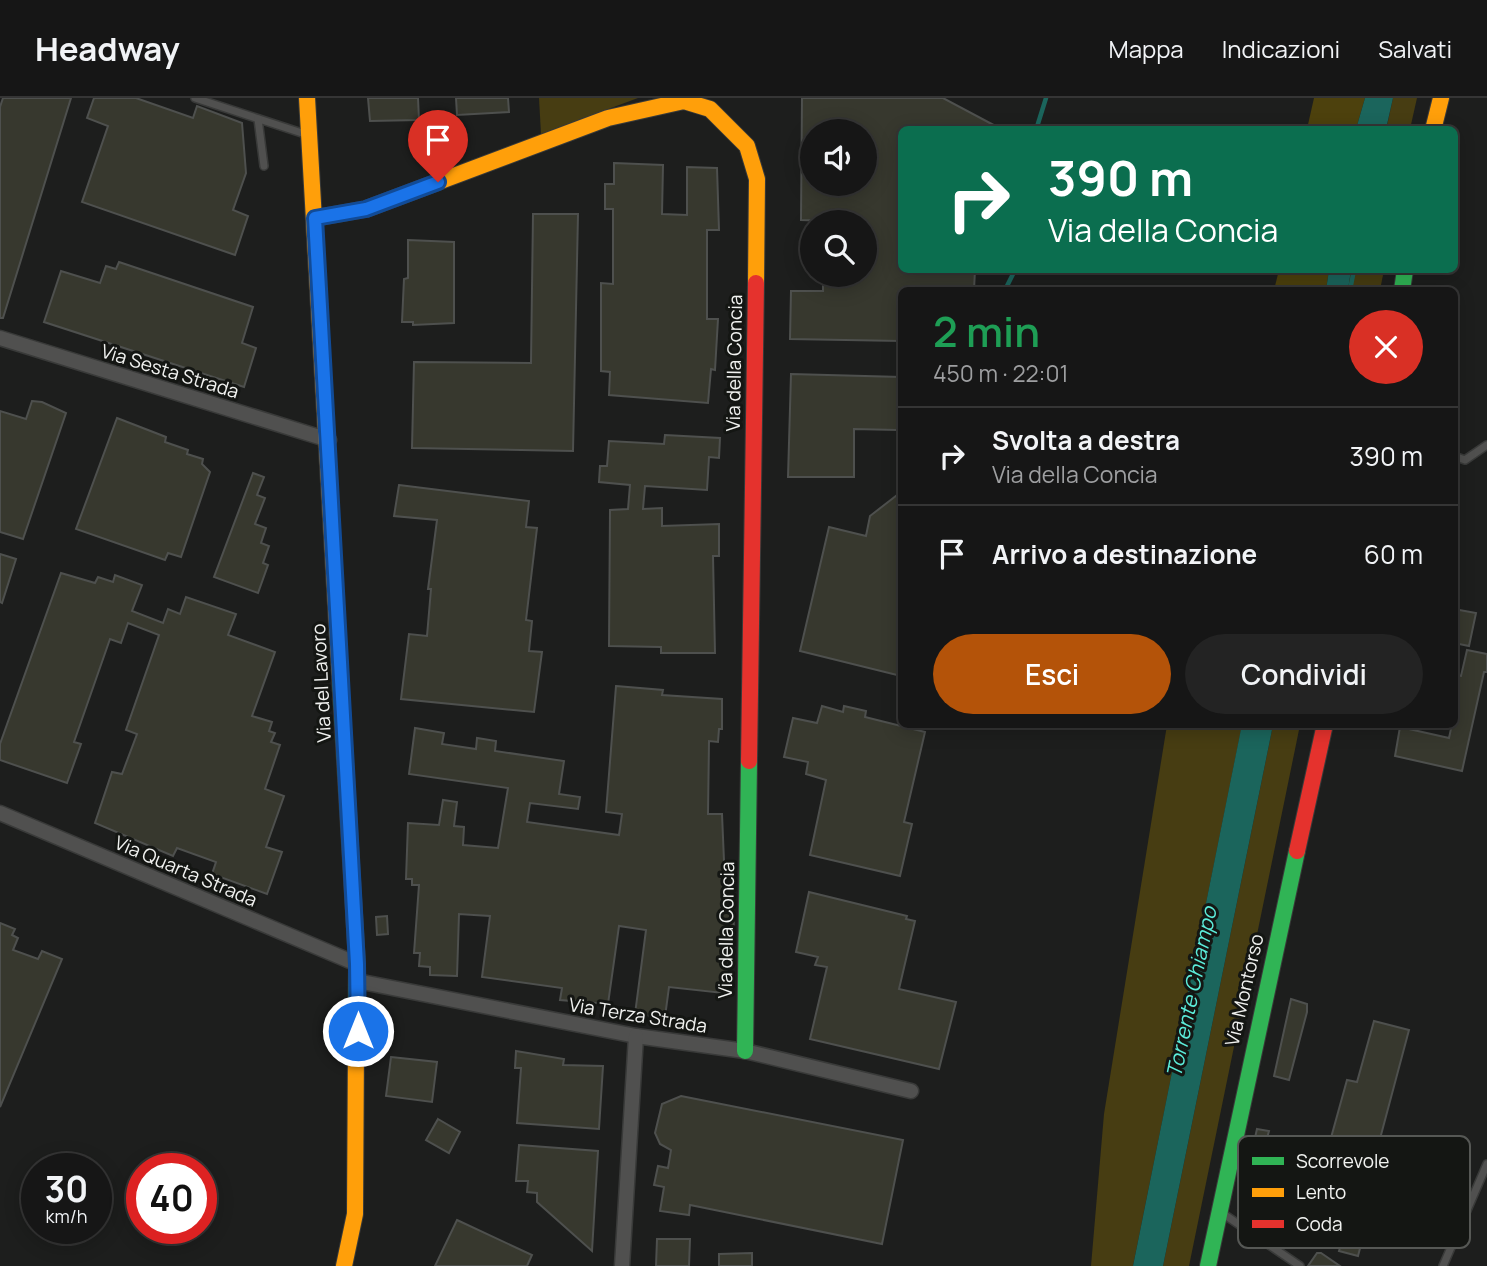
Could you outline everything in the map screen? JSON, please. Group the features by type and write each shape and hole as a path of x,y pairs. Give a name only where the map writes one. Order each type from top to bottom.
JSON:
{"street":[{"name":"Via del Lavoro","path":"307,98 358,981 355,1214 344,1266"},
{"path":"1434,126 1441,98"},
{"name":"Via della Concia","path":"315,218 366,209 608,118 684,101 710,109 747,146 757,179 745,1051"},
{"name":"Via Sesta Strada","path":"0,338 328,440"},
{"name":"Via Montorso","path":"1208,1266 1324,728"},
{"name":"Via Quarta Strada","path":"0,813 357,964"},
{"name":"Via Terza Strada","path":"358,981 636,1036 745,1051 911,1091"},
{"path":"622,1266 636,1036"}],"lane":[{"path":"195,98 309,136"},
{"path":"258,119 264,166"},
{"path":"1458,457 1465,460 1487,445"},
{"path":"1470,1203 1487,1164"},
{"path":"1218,1211 1238,1224"},
{"path":"1273,1248 1300,1266"},
{"path":"1443,1266 1451,1248"}],"shaded area":[{"path":"539,98 638,98 541,134"},
{"path":"1314,98 1365,98 1357,126 1308,126"},
{"path":"1393,98 1417,98 1411,126 1387,126"},
{"path":"1278,273 1329,273 1326,287 1275,287"},
{"path":"1351,273 1383,273 1381,287 1348,287"},
{"path":"1167,728 1241,728 1133,1266 1091,1266 1104,1114"},
{"path":"1272,728 1299,728 1189,1266 1163,1266"}],"water":[{"path":"1365,98 1393,98 1387,126 1357,126"},
{"path":"1329,273 1351,273 1348,287 1326,287"},
{"path":"1241,728 1272,728 1163,1266 1133,1266"}],"building":[{"path":"3,98 71,98 3,318 0,318 0,107"},
{"path":"94,98 136,98 193,118 197,106 242,123 246,173 233,210 248,216 235,255 82,202 108,126 87,118"},
{"path":"368,98 418,98 419,120 370,121"},
{"path":"456,98 508,98 509,112 457,115"},
{"path":"802,98 943,98 996,126 898,126 898,273 975,273 974,287 898,287 898,341 790,339 791,291 823,291 823,287 877,287 877,210 801,210 801,196 877,196 877,119 802,119"},
{"path":"614,163 663,165 662,214 687,215 687,167 717,168 719,230 707,230 707,319 718,319 715,370 711,369 708,403 609,395 610,372 601,371 601,283 613,284 613,209 605,209 605,184 614,184"},
{"path":"533,214 578,214 573,451 412,448 414,362 531,363"},
{"path":"408,240 454,242 454,323 413,325 413,322 402,322 404,279 408,278"},
{"path":"119,262 253,307 242,343 256,348 244,387 44,322 61,271 100,283 106,266 116,269"},
{"path":"791,374 898,377 897,430 854,429 854,477 788,477"},
{"path":"32,401 42,402 66,413 23,539 0,532 0,411 26,419"},
{"path":"117,418 166,437 165,442 203,459 202,464 210,472 181,557 168,553 165,560 76,529"},
{"path":"665,435 720,438 719,458 709,457 707,490 645,486 643,509 662,508 662,526 719,524 719,556 713,556 715,653 661,653 661,647 609,646 610,510 628,509 630,485 599,482 600,466 607,466 609,441 664,444"},
{"path":"253,473 264,477 257,495 265,498 255,524 266,528 261,543 269,546 263,563 268,565 258,593 214,577"},
{"path":"399,485 529,501 526,527 537,528 526,620 532,621 529,651 542,652 534,712 401,699 409,634 427,636 431,589 428,589 437,520 394,516"},
{"path":"898,494 898,675 800,651 829,527 866,536 870,516"},
{"path":"0,554 16,559 2,603 0,602"},
{"path":"61,573 95,583 98,577 113,582 115,575 142,585 132,611 163,623 168,609 180,614 186,597 236,614 228,635 275,652 252,716 272,722 269,731 275,733 271,742 280,745 265,789 284,796 266,847 282,852 267,894 212,874 216,862 177,848 173,856 95,823 112,772 122,774 137,734 126,730 159,635 128,623 121,643 110,639 74,742 81,744 67,783 0,760 0,744"},
{"path":"1458,610 1476,613 1469,646 1458,644"},
{"path":"1467,650 1487,654 1487,672 1484,672 1462,771 1395,756 1400,728 1449,738 1451,728 1458,728 1458,676 1461,676"},
{"path":"616,686 663,690 662,695 722,699 722,729 719,729 718,742 709,741 708,814 722,814 726,908 733,907 734,930 723,993 669,987 665,1017 635,1014 646,930 619,926 608,1004 560,1000 562,988 482,977 490,916 459,914 457,976 430,975 430,967 419,966 420,953 414,953 419,885 412,885 412,879 406,879 408,823 439,825 443,800 457,802 454,826 464,827 463,845 498,848 508,788 409,774 415,728 444,733 442,744 476,749 477,738 496,741 495,751 564,761 559,794 580,797 578,809 530,803 527,822 619,835 622,814 606,812"},
{"path":"822,706 843,712 844,706 866,711 865,717 898,725 898,728 925,732 904,822 912,824 900,876 810,855 826,780 806,774 808,762 784,757 793,718 817,723"},
{"path":"809,892 907,916 906,919 915,921 899,989 956,1002 939,1069 810,1039 827,967 815,965 818,957 796,952"},
{"path":"387,916 388,934 377,935 376,917"},
{"path":"0,923 15,929 12,935 18,938 13,950 38,959 42,951 62,959 0,1107"},
{"path":"1291,999 1307,1004 1307,1012 1289,1080 1274,1076"},
{"path":"1374,1021 1409,1030 1381,1136 1332,1136 1347,1080 1357,1082"},
{"path":"516,1051 564,1059 563,1065 603,1066 599,1129 517,1123 521,1068 515,1068"},
{"path":"391,1057 437,1062 432,1102 386,1096"},
{"path":"681,1096 903,1140 882,1244 690,1205 689,1215 660,1211 664,1187 654,1185 658,1166 668,1168 671,1150 660,1144 655,1133 662,1104"},
{"path":"438,1119 460,1132 449,1153 426,1140"},
{"path":"1257,1129 1269,1131 1268,1136 1255,1136"},
{"path":"519,1145 598,1151 592,1251 537,1202 537,1193 527,1192 528,1181 516,1181"},
{"path":"457,1220 532,1255 527,1266 435,1266"},
{"path":"657,1239 690,1239 689,1266 656,1266"},
{"path":"1340,1248 1360,1248 1358,1256 1339,1251"},
{"path":"752,1253 752,1266 719,1266 719,1254"},
{"path":"1317,1253 1321,1253 1340,1266 1308,1266"}],"waterway":[{"path":"1037,126 1046,98"},
{"path":"1006,287 1014,273"},
{"name":"Torrente Chiampo","path":"1351,287 1353,273"}],"traffic: fast":[{"path":"1402,287 1405,273"},
{"path":"340,676 357,964 356,1042"},
{"path":"745,1051 749,761"},
{"path":"1208,1266 1297,851"}],"traffic: slow":[{"path":"307,98 340,676"},
{"path":"1434,126 1441,98"},
{"path":"315,218 366,209 608,118 684,101 710,109 747,146 757,179 756,283"},
{"path":"344,1266 355,1214 356,1042"}],"traffic: jam":[{"path":"749,761 756,283"},
{"path":"1297,851 1324,728"}],"route":[{"path":"358,1031 357,964 315,218 366,209 438,182"}]}
